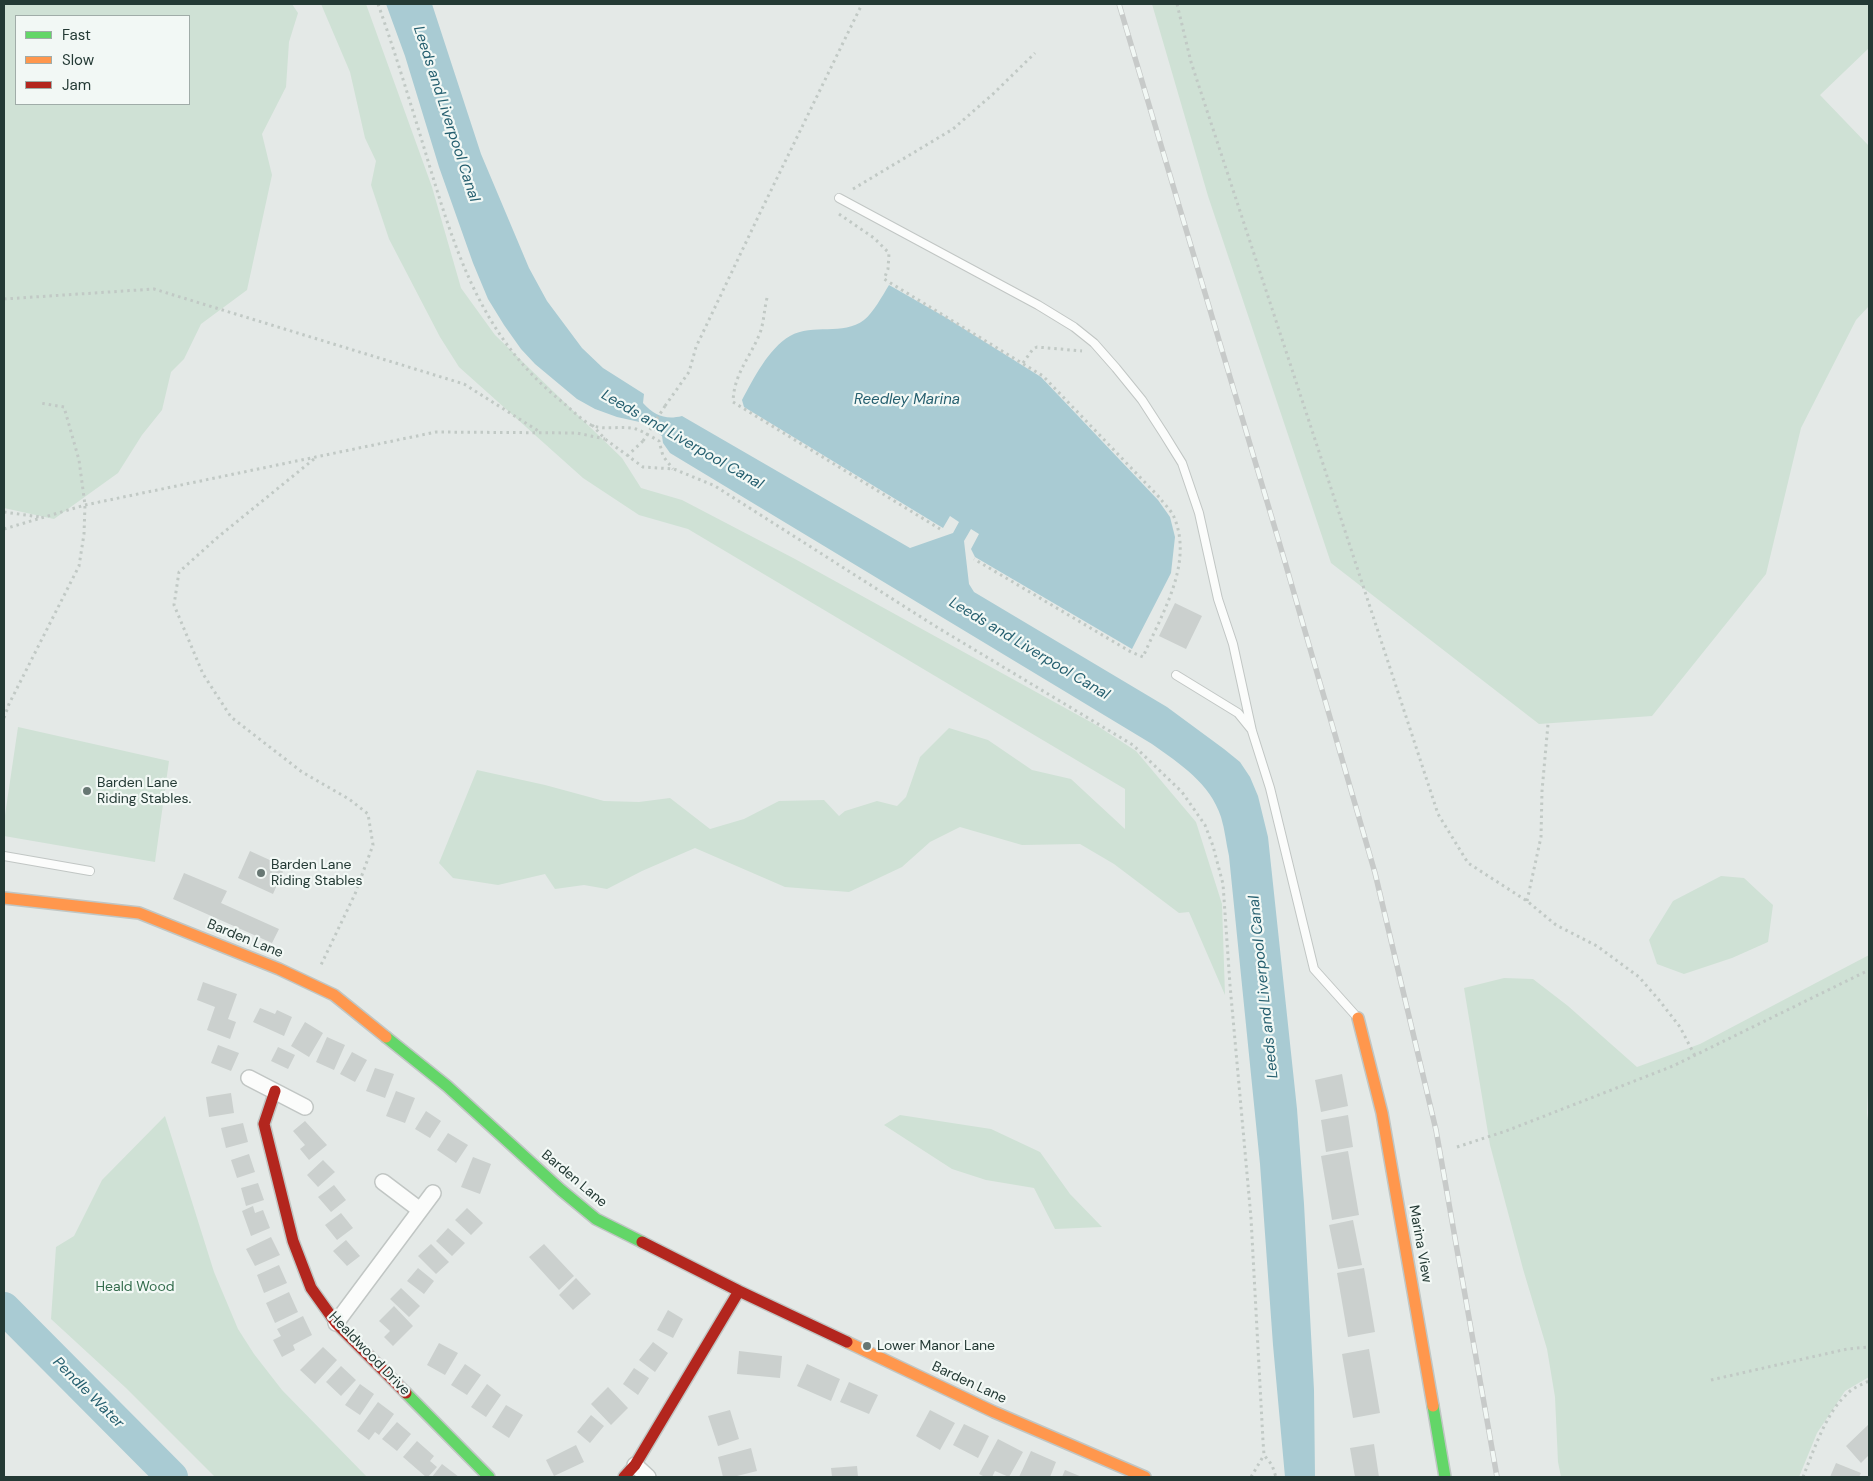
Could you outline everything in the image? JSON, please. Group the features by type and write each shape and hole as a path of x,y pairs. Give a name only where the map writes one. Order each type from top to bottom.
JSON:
{"street":[{"name":"Barden Lane","path":"4,898 139,913 279,969 334,995 447,1086 561,1190 596,1218 739,1291 994,1412 1145,1477"},
{"name":"Marina View","path":"1358,1018 1382,1112 1445,1477"},
{"path":"249,1078 306,1107"},
{"name":"Healdwood Drive","path":"275,1091 264,1124 293,1242 311,1288 336,1323 489,1477"},
{"path":"383,1182 420,1210"},
{"path":"336,1323 433,1193"},
{"path":"624,1477 636,1465 739,1291"},
{"path":"636,1465 648,1477"}],"lane":[{"path":"839,198 1038,304 1074,327 1094,343 1142,400 1182,463 1199,513 1218,599 1234,644 1252,731 1270,788 1314,969 1358,1018"},
{"path":"1176,675 1238,714 1252,731"},
{"path":"4,856 90,871"}],"path":[{"path":"378,4 460,260 477,298 496,329 522,364 548,391 592,425 605,439 643,467 674,469 715,486 927,621 1133,745 1182,792 1205,825 1213,846 1223,884 1251,1218 1264,1455 1251,1477"},
{"path":"628,456 643,441 689,372 696,347 862,4"},
{"path":"1177,4 1191,62 1438,814 1468,863 1527,901 1556,925 1597,946 1640,977 1680,1027 1695,1056"},
{"path":"853,189 953,129 993,94 1035,53"},
{"path":"838,213 884,246 889,253 888,268 884,279 1044,376 1160,498 1173,515 1178,529 1179,570 1143,657 1131,652 974,559"},
{"path":"4,299 154,289 464,384 540,432"},
{"path":"767,298 760,333 734,385 733,402 940,529"},
{"path":"1024,363 1033,349 1037,347 1102,352"},
{"path":"4,718 8,704 79,566 84,534 85,505 79,460 64,407 40,403"},
{"path":"592,425 617,429 635,428 659,441 663,456 674,469"},
{"path":"4,529 85,505 314,459 436,432 577,433 605,439"},
{"path":"311,984 355,894 373,845 368,814 349,799 302,772 231,717 204,674 174,605 179,572 218,537 314,459"},
{"path":"4,512 43,517"},
{"path":"1527,901 1541,837 1542,791 1548,724"},
{"path":"1457,1147 1506,1131 1673,1066 1869,970"},
{"path":"1710,1380 1847,1349 1869,1347"},
{"path":"1803,1477 1819,1438 1836,1408 1846,1395 1869,1381"},
{"path":"1264,1455 1272,1465 1276,1477"}],"green space":[{"path":"4,4 292,4 298,13 289,42 286,87 262,134 272,175 247,290 201,324 184,359 171,372 162,410 142,435 118,473 54,519 4,508"},
{"path":"321,4 366,4 432,187 461,288 495,335 622,458 641,488 682,500 795,559 1096,725 1136,751 1196,822 1222,904 1225,995 1189,912 1179,913 1114,864 1080,844 1022,845 960,827 930,842 902,867 849,892 785,887 695,848 642,871 607,889 584,885 555,889 545,874 498,885 453,878 439,863 477,770 545,785 604,801 639,802 670,798 710,829 744,819 779,801 824,800 839,816 845,811 877,801 897,806 906,797 920,757 949,728 988,740 1032,770 1071,779 1125,829 1125,789 688,529 639,515 583,478 459,367 440,337 389,239 371,185 376,161 365,138 350,72"},
{"path":"1152,4 1867,4 1869,7 1869,48 1820,95 1869,146 1869,306 1856,320 1801,428 1766,574 1652,716 1539,724 1331,563 1208,196"},
{"name":"Barden Lane Riding Stables.","path":"18,727 169,761 155,862 4,836 4,822"},
{"path":"1721,876 1744,878 1773,905 1768,942 1732,958 1684,974 1657,964 1649,940 1673,901"},
{"path":"1869,955 1867,1113 1869,1129 1869,1377 1845,1391 1817,1433 1799,1477 1561,1477 1558,1462 1555,1397 1547,1349 1523,1269 1490,1145 1464,988 1504,978 1533,979 1568,1006 1637,1067 1700,1044"},
{"path":"900,1115 991,1129 1040,1152 1070,1194 1102,1227 1055,1229 1034,1188 986,1180 952,1169 884,1125"},
{"name":"Heald Wood","path":"165,1116 214,1272 238,1329 254,1354 282,1390 367,1477 215,1477 126,1388 51,1319 56,1247 74,1236 102,1180"}],"water":[{"path":"386,4 432,4 481,154 529,268 547,301 582,348 603,368 644,394 643,403 656,414 666,417 682,416 910,548 953,533 959,522 950,516 943,528 744,407 742,400 768,356 782,342 799,332 837,329 856,325 871,313 889,285 945,317 1041,377 1158,500 1170,517 1175,537 1171,573 1132,649 975,557 971,549 979,534 971,529 964,541 969,584 974,592 1167,707 1240,762 1250,777 1258,796 1268,837 1297,1109 1314,1390 1315,1477 1285,1477 1260,1164 1229,856 1221,817 1210,794 1193,775 1152,744 670,453 663,443 662,436 644,423 617,417 595,409 577,399 535,364 521,349 488,299 473,263 439,167 405,56"}],"building":[{"path":"1175,603 1202,616 1186,649 1159,636"},
{"name":"Barden Lane Riding Stables","path":"250,851 285,867 273,894 238,878"},
{"path":"184,873 227,891 221,903 279,929 272,943 173,899"},
{"path":"203,982 237,994 228,1019 236,1022 230,1039 207,1030 215,1007 197,1000"},
{"path":"260,1008 275,1014 277,1010 292,1017 284,1036 253,1022"},
{"path":"305,1022 323,1033 309,1057 291,1046"},
{"path":"327,1037 345,1045 334,1070 316,1062"},
{"path":"218,1045 239,1053 231,1071 211,1063"},
{"path":"278,1047 295,1055 288,1069 271,1061"},
{"path":"352,1052 367,1060 355,1082 340,1074"},
{"path":"375,1068 394,1074 385,1098 366,1091"},
{"path":"1342,1074 1348,1106 1321,1112 1315,1080"},
{"path":"396,1091 415,1098 405,1123 386,1116"},
{"path":"231,1093 234,1113 209,1117 206,1097"},
{"path":"426,1111 441,1121 430,1138 415,1129"},
{"path":"1348,1115 1353,1147 1326,1152 1321,1120"},
{"path":"305,1121 327,1145 309,1160 300,1149 305,1145 293,1131"},
{"path":"243,1123 248,1142 226,1148 221,1128"},
{"path":"448,1133 468,1145 456,1163 437,1150"},
{"path":"1348,1151 1359,1215 1332,1220 1321,1156"},
{"path":"249,1154 255,1172 237,1178 231,1160"},
{"path":"473,1157 491,1164 480,1194 461,1187"},
{"path":"323,1160 335,1172 318,1187 307,1175"},
{"path":"258,1183 264,1200 246,1206 241,1188"},
{"path":"334,1185 346,1200 331,1212 318,1197"},
{"path":"253,1206 255,1213 263,1210 270,1228 251,1236 242,1211"},
{"path":"467,1208 483,1223 471,1235 455,1220"},
{"path":"341,1213 353,1228 337,1240 325,1225"},
{"path":"1353,1220 1362,1265 1338,1269 1329,1225"},
{"path":"448,1228 465,1243 452,1256 436,1241"},
{"path":"271,1237 280,1255 255,1266 246,1249"},
{"path":"346,1240 360,1256 347,1266 333,1251"},
{"path":"431,1244 449,1262 436,1274 418,1256"},
{"path":"544,1244 574,1276 559,1290 529,1257"},
{"path":"279,1265 287,1283 264,1293 257,1275"},
{"path":"418,1268 434,1281 424,1294 407,1281"},
{"path":"1364,1268 1375,1332 1348,1337 1337,1273"},
{"path":"576,1278 591,1294 573,1310 559,1295"},
{"path":"401,1288 420,1306 409,1317 390,1299"},
{"path":"289,1292 298,1312 275,1323 266,1303"},
{"path":"394,1306 413,1326 393,1346 384,1337 390,1331 379,1321"},
{"path":"668,1310 683,1319 673,1338 657,1330"},
{"path":"303,1316 312,1335 293,1345 295,1350 282,1357 273,1340 281,1336 277,1329"},
{"path":"653,1342 668,1353 655,1372 639,1360"},
{"path":"439,1343 458,1353 445,1375 427,1365"},
{"path":"323,1347 337,1360 315,1384 300,1370"},
{"path":"1369,1349 1380,1413 1353,1418 1342,1354"},
{"path":"739,1351 782,1356 780,1378 737,1374"},
{"path":"465,1364 481,1375 467,1395 451,1385"},
{"path":"807,1364 840,1379 831,1401 797,1386"},
{"path":"341,1366 356,1380 341,1396 326,1382"},
{"path":"634,1368 649,1378 638,1395 623,1384"},
{"path":"849,1382 878,1395 869,1414 840,1402"},
{"path":"360,1384 374,1394 360,1415 345,1405"},
{"path":"487,1384 501,1395 486,1417 471,1407"},
{"path":"608,1387 628,1408 611,1425 591,1404"},
{"path":"378,1402 394,1414 379,1435 375,1432 369,1440 357,1431"},
{"path":"506,1405 523,1415 509,1438 492,1427"},
{"path":"730,1410 739,1439 718,1446 708,1416"},
{"path":"930,1410 955,1423 940,1450 916,1436"},
{"path":"591,1415 604,1426 590,1443 577,1432"},
{"path":"397,1422 411,1434 397,1451 382,1439"},
{"path":"964,1424 989,1436 978,1458 953,1445"},
{"path":"1869,1424 1869,1455 1861,1463 1846,1446"},
{"path":"998,1439 1023,1452 1009,1477 995,1471 992,1477 985,1477 979,1474"},
{"path":"417,1441 434,1456 430,1461 437,1467 428,1477 403,1457"},
{"path":"1374,1444 1379,1477 1355,1477 1350,1448"},
{"path":"576,1445 584,1462 554,1476 546,1460"},
{"path":"751,1448 757,1471 733,1477 723,1477 718,1457"},
{"path":"1031,1451 1056,1462 1050,1477 1019,1477"},
{"path":"1836,1463 1861,1473 1859,1477 1830,1477"},
{"path":"442,1464 459,1477 432,1477"},
{"path":"857,1466 858,1477 832,1477 831,1468"},
{"path":"1065,1470 1082,1477 1062,1477"}],"waterway":[{"name":"Pendle Water","path":"4,1308 172,1477"}],"railway":[{"path":"1119,4 1285,562 1375,873 1436,1130 1497,1477"}],"traffic: fast":[{"path":"386,1037 447,1086 561,1190 596,1219 642,1242"},
{"path":"406,1393 489,1477"},
{"path":"1433,1406 1445,1477"}],"traffic: slow":[{"path":"4,898 139,913 279,969 334,995 386,1037"},
{"path":"1358,1018 1382,1113 1433,1406"},
{"path":"847,1342 994,1412 1145,1477"}],"traffic: jam":[{"path":"275,1091 264,1124 293,1241 311,1288 336,1323 406,1393"},
{"path":"642,1242 739,1291 847,1342"},
{"path":"624,1477 635,1465 739,1291"}],"place":[{"name":"Barden Lane Riding Stables.","path":"87,791"},
{"name":"Barden Lane Riding Stables","path":"261,873"},
{"name":"Lower Manor Lane","path":"867,1346"}],"water label":[{"name":"Leeds and Liverpool Canal","path":"446,114"},
{"name":"Reedley Marina","path":"907,400"},
{"name":"Leeds and Liverpool Canal","path":"682,440"},
{"name":"Leeds and Liverpool Canal","path":"1029,649"},
{"name":"Leeds and Liverpool Canal","path":"1264,987"}]}
